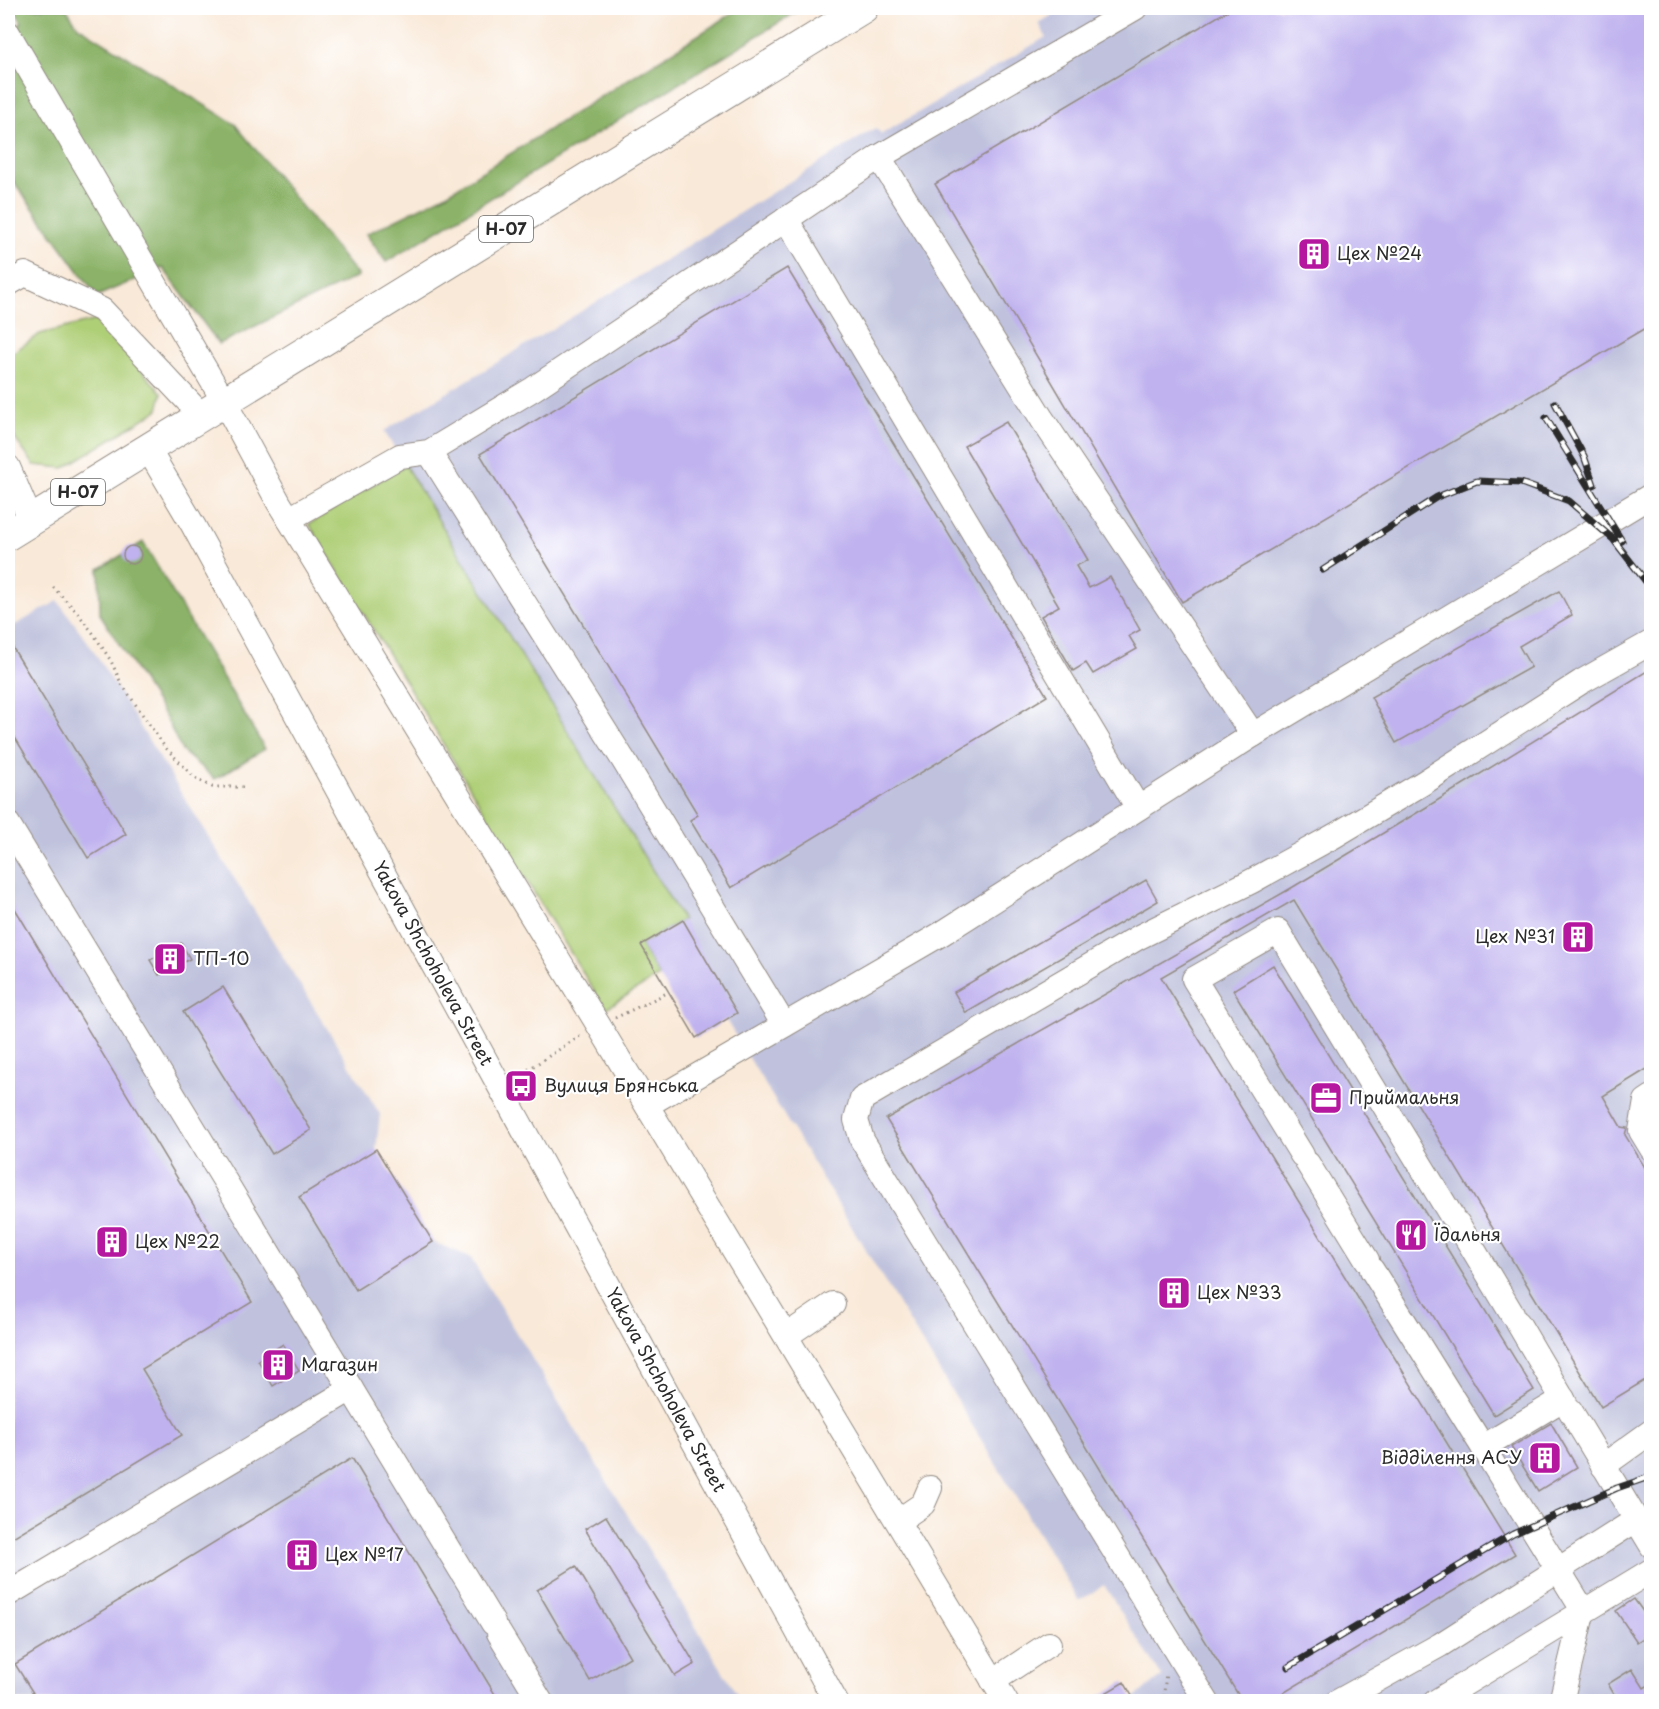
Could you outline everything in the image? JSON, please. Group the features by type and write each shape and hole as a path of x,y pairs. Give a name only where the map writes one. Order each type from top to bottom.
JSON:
{"main road":[{"name":"Н-07","path":"19,528 214,410 862,8"}],"street":[{"path":"289,519 400,456 429,452 533,389 879,157 1135,8"},
{"path":"8,33 214,410 289,519 647,1105 1006,1701"},
{"path":"879,157 1042,419 1253,735"},
{"path":"786,219 1138,808"},
{"path":"8,284 25,274 102,310 214,410"},
{"name":"Yakova Shchoholeva Street","path":"148,449 199,536 836,1701"},
{"path":"429,452 624,760 784,1025"},
{"path":"8,467 19,528"},
{"path":"647,1105 941,934 1253,735 1652,495"},
{"path":"1207,1701 862,1140 856,1120 862,1099 1139,937 1252,881 1334,836 1423,783 1581,682 1652,642"},
{"path":"8,824 541,1701"},
{"path":"1561,1701 1583,1610 1194,979 1278,931 1652,1546"},
{"path":"1652,1097 1646,1101 1641,1131 1652,1149"},
{"path":"786,1336 833,1304"},
{"path":"8,1594 351,1389"},
{"path":"1486,1453 1566,1404"},
{"path":"1603,1466 1652,1431"},
{"path":"898,1521 923,1504 930,1488"},
{"path":"1337,1701 1440,1645 1636,1520"},
{"path":"1435,1701 1652,1570"},
{"path":"993,1681 1049,1644"}],"path":[{"path":"53,587 93,633 111,661 121,683 164,746 195,778 212,787 244,787"},
{"path":"599,1026 669,992"},
{"path":"501,1087 578,1037"},
{"path":"1163,1701 1165,1679"}],"shaded area":[{"path":"1064,8 1651,8 1651,1701 1135,1701 1133,1698 1162,1677 1104,1585 1079,1601 726,1020 696,1038 641,945 683,920 384,431 646,272 875,128 882,134 1046,37 1039,23"},
{"path":"58,601 88,642 380,1114 376,1149 433,1242 470,1257 741,1701 8,1701 8,629"}],"green space":[{"path":"14,8 66,8 78,26 235,124 358,276 219,344 163,268 97,296 8,174 8,31 22,23"},
{"path":"741,8 803,8 386,262 366,234 445,195"},
{"path":"96,320 162,393 158,410 64,468 34,465 8,429 8,356 40,334"},
{"path":"405,465 683,920 641,945 659,976 605,1009 309,524"},
{"path":"143,542 265,749 215,779 182,751 166,718 100,614 99,569"}],"building":[{"name":"Цех №24","path":"1232,8 1643,8 1652,21 1652,324 1182,602 935,184"},
{"path":"787,268 1047,696 731,888 690,820 698,815 480,454"},
{"path":"1006,422 1088,560 1076,566 1089,588 1110,577 1140,630 1129,636 1137,649 1093,674 1086,663 1073,671 1041,616 1059,606 964,446"},
{"path":"132,546 138,549 141,555 138,561 132,564 126,561 123,555 126,549"},
{"path":"1559,591 1572,615 1519,646 1531,667 1396,743 1371,697"},
{"path":"8,640 126,834 88,858 8,726"},
{"path":"1647,671 1652,679 1652,1066 1603,1096 1621,1127 1627,1128 1625,1135 1652,1179 1652,1376 1601,1407 1294,900 1161,977 1515,1554 1270,1701 1242,1701 886,1119 1288,890"},
{"path":"1146,880 1158,901 966,1013 954,992"},
{"name":"Цех №22","path":"8,897 252,1302 142,1369 182,1435 8,1540"},
{"path":"683,920 737,1013 696,1038 641,945"},
{"name":"ТП-10","path":"181,943 190,959 159,975 150,960"},
{"path":"1273,965 1534,1390 1494,1415 1233,990"},
{"path":"223,987 311,1130 272,1154 183,1012"},
{"path":"376,1149 433,1242 356,1290 299,1197"},
{"name":"Магазин","path":"283,1344 299,1370 273,1386 258,1360"},
{"name":"Відділення АСУ","path":"1551,1423 1577,1467 1538,1491 1511,1447"},
{"name":"Цех №17","path":"352,1458 499,1701 38,1701 15,1664"},
{"path":"606,1516 695,1664 675,1676 585,1529"},
{"path":"576,1566 630,1657 590,1681 537,1590"},
{"path":"1634,1599 1652,1624 1652,1632 1637,1642 1616,1611"},
{"path":"1632,1669 1644,1688 1652,1683 1652,1701 1618,1701 1608,1684"},
{"path":"1124,1682 1135,1701 1092,1701"}],"railway":[{"path":"1555,403 1584,456 1594,485"},
{"path":"1546,418 1622,541"},
{"path":"1323,570 1437,497 1477,481 1521,483 1569,501 1613,539 1647,583"},
{"path":"1288,1667 1513,1534 1617,1488 1652,1476"}],"place":[{"name":"Цех №24","path":"1314,254"},
{"name":"Цех №31","path":"1578,937"},
{"name":"ТП-10","path":"170,959"},
{"name":"Вулиця Брянська","path":"521,1086"},
{"name":"Приймальня","path":"1326,1098"},
{"name":"Їдальня","path":"1411,1235"},
{"name":"Цех №22","path":"112,1242"},
{"name":"Цех №33","path":"1174,1293"},
{"name":"Магазин","path":"278,1365"},
{"name":"Відділення АСУ","path":"1545,1458"},
{"name":"Цех №17","path":"302,1555"}]}
